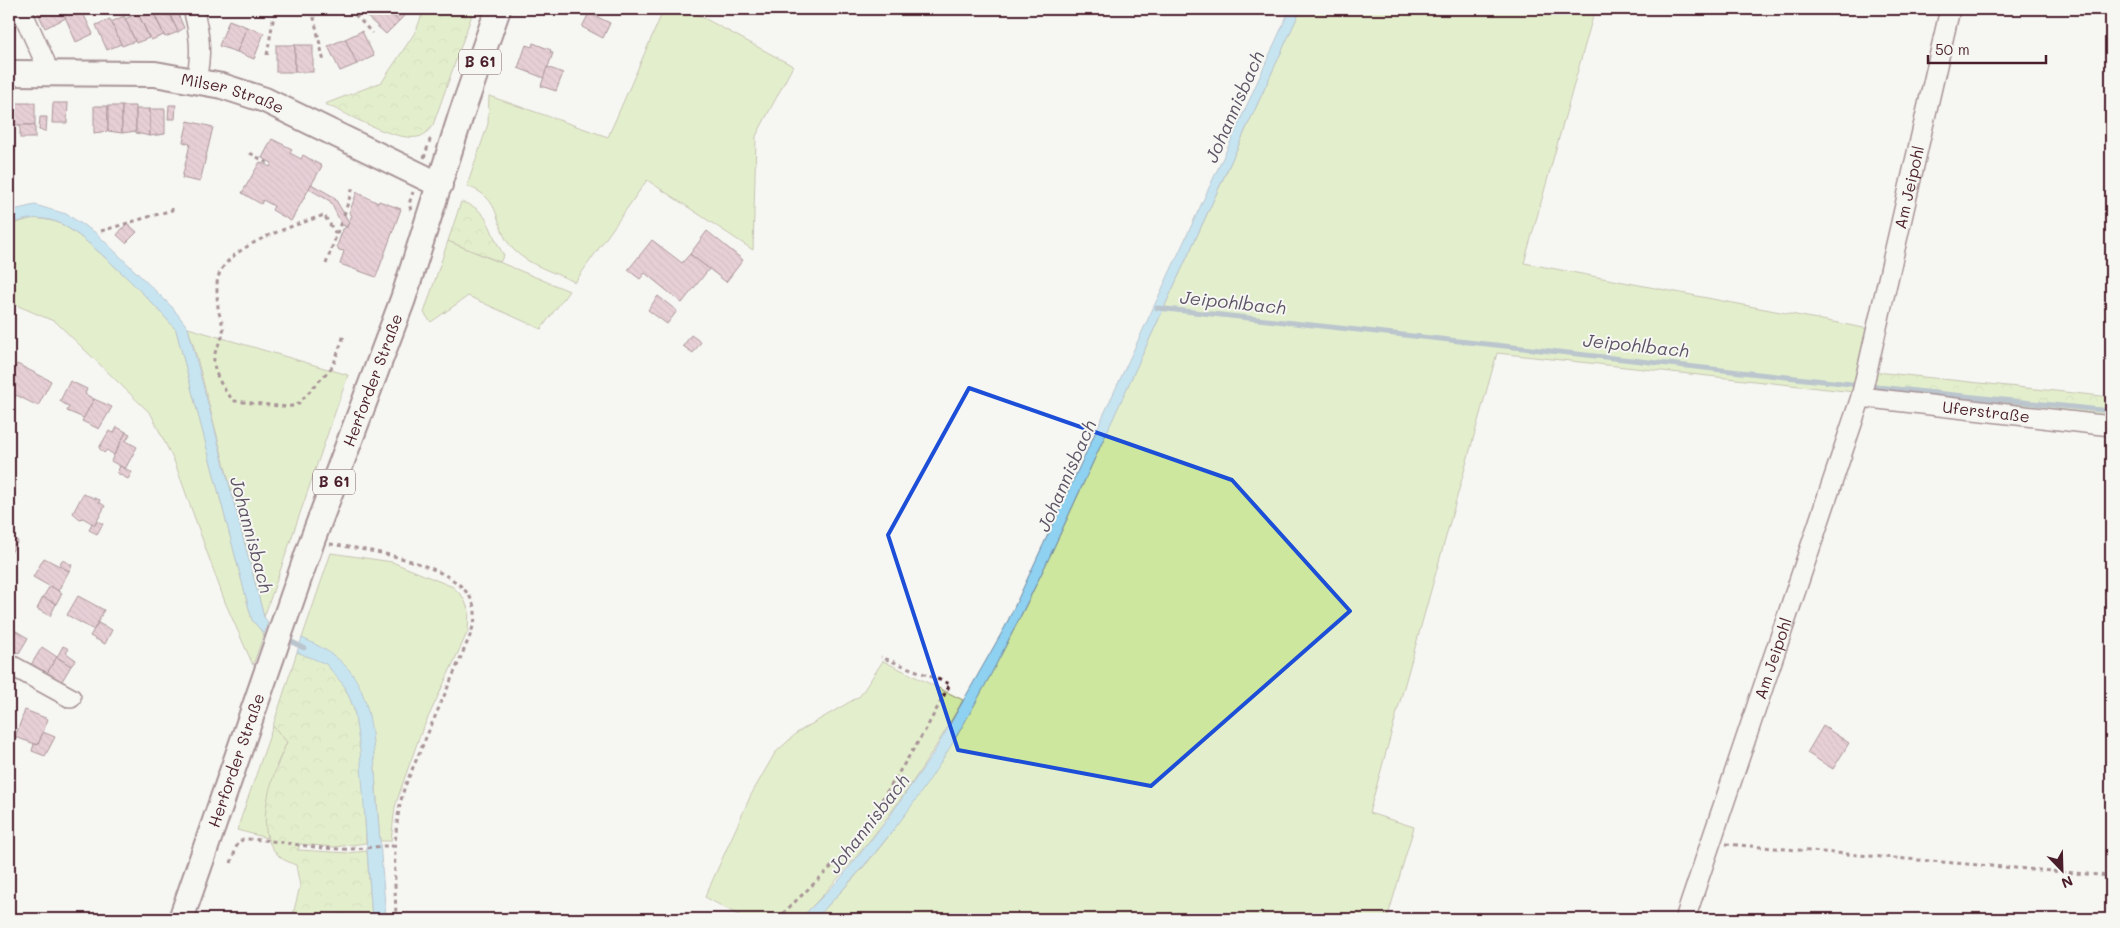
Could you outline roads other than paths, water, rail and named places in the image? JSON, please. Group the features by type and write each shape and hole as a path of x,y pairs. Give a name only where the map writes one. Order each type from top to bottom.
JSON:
{"main road":[{"name":"Herforder Straße","path":"181,919 312,541 403,298 461,115 498,9"},
{"name":"Milser Straße","path":"9,72 155,74 196,80 264,100 440,185"}],"street":[{"path":"22,9 45,62 46,72"},
{"path":"193,9 200,35 201,52 196,80"},
{"name":"Am Jeipohl","path":"1685,919 1861,397 1950,9"},
{"name":"Uferstraße","path":"1861,397 2111,426"},
{"path":"9,664 71,698"}],"water":[{"path":"1290,9 1301,9 1049,558 979,697 939,765 886,840 815,919 800,919 840,879 887,820 933,754 1005,627"},
{"path":"35,205 66,214 96,233 172,307 188,328 264,617 268,622 264,634 252,620 176,330 153,304 102,254 69,229 57,222 39,218 27,219 9,225 9,211"},
{"path":"302,638 319,646 342,662 359,685 368,710 374,750 386,919 372,919 360,750 354,709 345,687 326,664 297,652"}],"waterway":[{"name":"Jeipohlbach","path":"1157,308 1860,385"},
{"name":"Jeipohlbach","path":"1868,386 2111,411"},
{"name":"Johannisbach","path":"284,638 304,648"}]}
